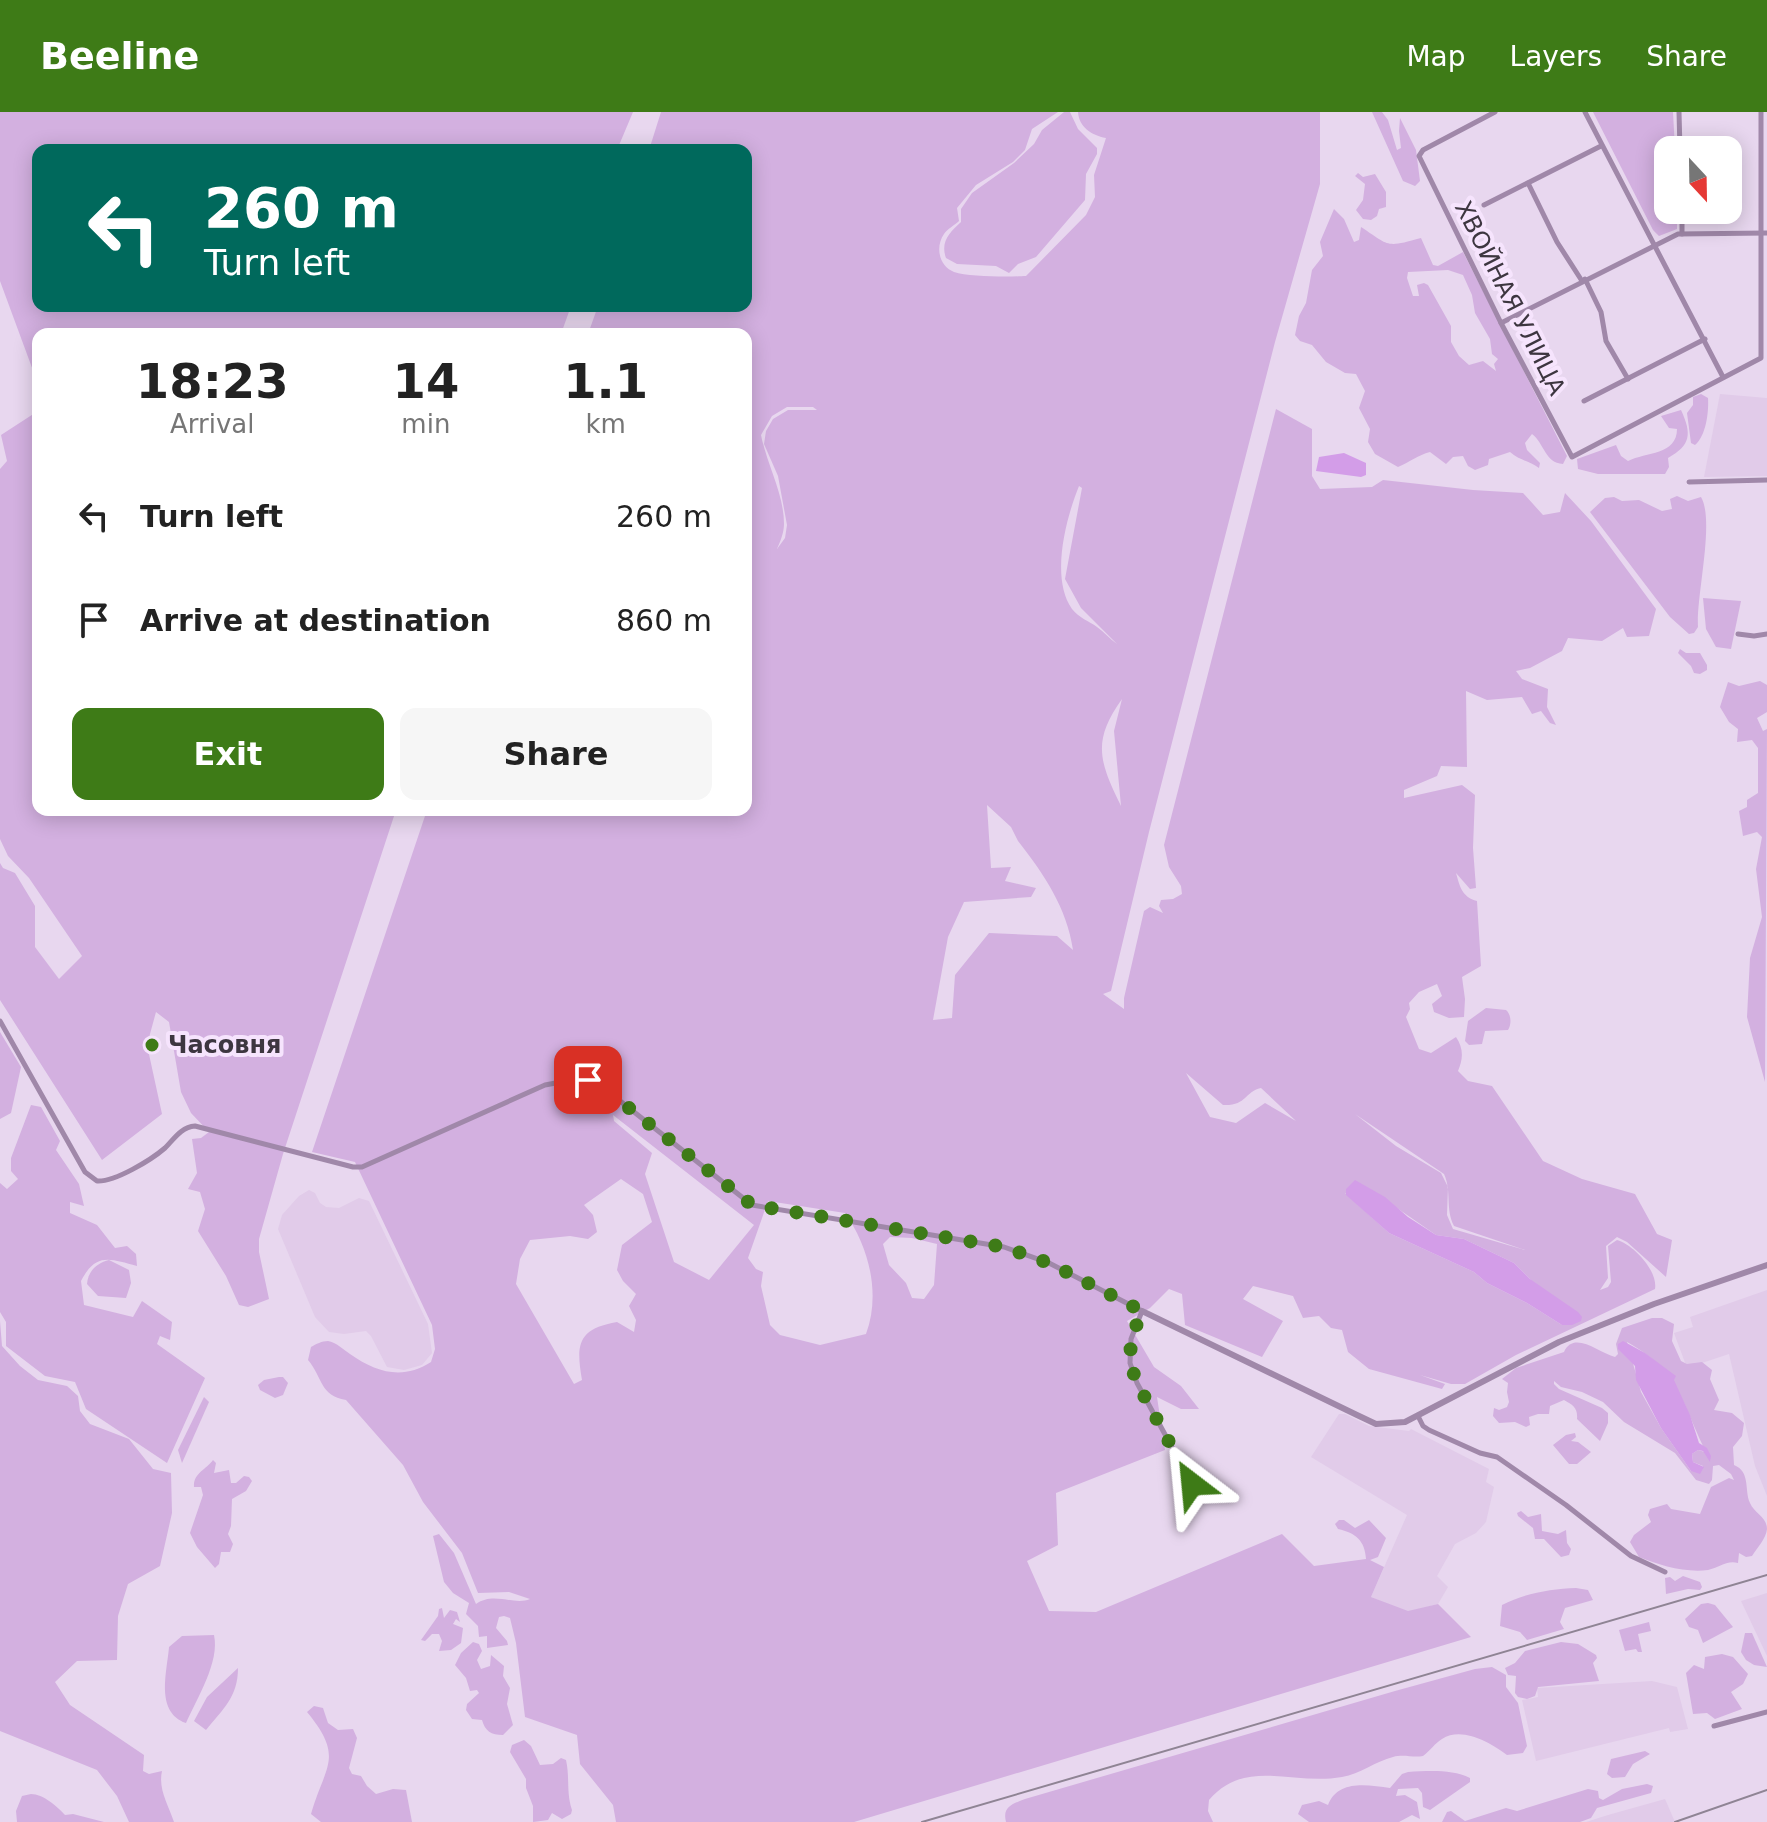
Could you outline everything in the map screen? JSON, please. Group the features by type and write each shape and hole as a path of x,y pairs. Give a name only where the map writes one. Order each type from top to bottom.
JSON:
{"street":[{"name":"ХВОЙНАЯ УЛИЦА","path":"1495,112 1423,150 1419,156 1501,323 1572,457 1723,377"},
{"path":"1585,112 1723,377 1761,358 1764,234 1761,112"},
{"path":"1679,112 1680,136"},
{"path":"1484,205 1601,146"},
{"path":"1528,183 1557,242 1584,280 1601,312 1606,341 1628,379"},
{"path":"1682,224 1682,234"},
{"path":"1501,323 1654,245 1682,234 1764,234"},
{"path":"1584,401 1705,339"},
{"path":"1689,482 1767,480"},
{"path":"1738,634 1767,634"},
{"path":"0,1021 85,1172 97,1181 128,1171 162,1150 187,1127 195,1126 362,1167 545,1085 562,1080 588,1080 596,1082 752,1205 1004,1247 1049,1263 1376,1424 1390,1425 1418,1416 1559,1342 1654,1304 1767,1265"},
{"path":"1142,1311 1131,1339 1130,1363 1137,1383 1192,1484"},
{"path":"1418,1416 1429,1430 1480,1453 1497,1457 1631,1556 1665,1572"},
{"path":"1714,1726 1767,1712"}],"shaded area":[{"path":"0,112 633,112 620,144 32,144 32,312 569,312 563,328 32,328 32,368 0,281"},
{"path":"661,112 1058,112 1032,129 1025,150 1013,162 976,185 957,208 959,221 941,239 940,256 954,272 979,276 1026,276 1086,215 1095,197 1094,175 1106,138 1087,130 1078,112 1320,112 1320,184 1275,342 1111,991 1103,994 1124,1009 1144,911 1150,907 1163,913 1159,906 1161,900 1182,894 1181,886 1169,867 1164,845 1276,409 1312,429 1312,476 1320,489 1372,487 1383,480 1523,493 1543,515 1560,512 1565,493 1591,521 1656,609 1649,636 1627,637 1623,628 1602,641 1568,638 1562,651 1530,668 1516,671 1522,679 1548,689 1547,707 1556,725 1550,723 1541,711 1532,714 1522,697 1487,700 1466,691 1467,767 1441,766 1437,776 1404,790 1404,798 1462,785 1475,795 1473,848 1476,888 1470,889 1456,873 1465,894 1477,901 1481,966 1462,977 1464,1017 1449,1018 1434,1012 1432,1004 1442,996 1437,984 1419,992 1409,1003 1406,1017 1419,1049 1431,1053 1456,1037 1462,1054 1458,1071 1468,1081 1492,1086 1543,1161 1582,1179 1635,1194 1657,1234 1672,1240 1666,1277 1627,1242 1617,1237 1606,1246 1608,1278 1600,1290 1611,1282 1608,1246 1617,1240 1631,1247 1644,1260 1653,1274 1655,1289 1516,1355 1465,1384 1451,1384 1420,1375 1445,1384 1442,1389 1369,1369 1348,1352 1342,1330 1331,1328 1319,1316 1303,1318 1293,1296 1253,1286 1243,1299 1283,1321 1262,1357 1185,1325 1182,1294 1169,1289 1150,1308 1127,1321 1154,1367 1181,1386 1199,1409 1181,1409 1157,1397 1165,1450 1056,1493 1058,1545 1027,1561 1049,1611 1096,1612 1282,1534 1314,1566 1366,1559 1364,1547 1358,1539 1338,1529 1335,1524 1344,1520 1355,1528 1369,1520 1386,1538 1378,1557 1370,1560 1384,1567 1371,1597 1408,1611 1438,1604 1471,1637 854,1822 616,1822 613,1805 580,1764 577,1735 525,1717 510,1618 499,1617 496,1628 508,1645 487,1648 487,1636 479,1637 478,1626 466,1614 469,1603 453,1593 444,1582 433,1536 439,1534 454,1553 476,1604 490,1599 530,1599 509,1592 478,1593 462,1553 423,1502 403,1465 346,1400 331,1395 308,1360 311,1347 328,1341 370,1366 400,1372 421,1368 431,1362 435,1349 432,1325 355,1162 312,1152 425,816 752,816 752,328 590,328 596,312 752,312 752,144 651,144","holes":["787,407 813,407 817,410 788,410 773,419 766,431 764,444 778,476 787,525 785,538 777,549 783,531 783,513 761,435 772,416","1079,486 1082,488 1065,579 1081,608 1117,644 1075,612 1065,596 1061,565 1069,514","1122,699 1114,731 1121,806 1104,763 1102,751 1106,727","987,805 1011,827 1045,879 1066,920 1073,950 1057,936 989,933 955,975 952,1018 933,1020 948,937 964,902 1031,897 1036,888 1005,881 1011,867 991,868","1186,1073 1223,1105 1237,1103 1261,1088 1296,1121 1265,1103 1236,1123 1210,1117","1355,1114 1444,1174 1447,1186 1441,1173 1396,1146","613,1115 754,1225 709,1280 674,1262 645,1174 652,1153 614,1121","621,1179 643,1194 652,1222 622,1245 617,1270 636,1294 629,1306 636,1320 634,1332 617,1322 587,1334 582,1340 579,1357 582,1380 574,1384 516,1284 520,1259 530,1240 570,1236 588,1239 597,1232 593,1215 584,1205","1448,1189 1454,1226 1525,1250 1453,1229 1447,1215","1345,1193 1397,1208 1436,1235 1464,1239 1514,1263 1530,1279 1562,1325 1487,1283 1474,1272 1389,1233","768,1201 845,1213 861,1241 870,1271 872,1303 866,1334 820,1345 780,1335 770,1325 761,1286 763,1272 756,1269 748,1258","890,1237 937,1244 934,1285 924,1299 912,1298 906,1283 889,1265 883,1244"]},
{"path":"1064,112 1070,112 1078,129 1097,148 1086,174 1085,200 1036,257 1018,264 1009,273 996,266 957,264 946,258 945,242 961,222 961,209 972,193 1014,163 1034,144 1042,130"},
{"path":"1372,112 1382,112 1388,120 1397,150 1401,148 1400,118 1416,150 1420,181 1415,186 1403,181"},
{"path":"1593,112 1673,112 1674,136 1654,136 1654,224 1677,224 1677,229 1659,236 1653,230"},
{"path":"1358,173 1363,177 1375,174 1386,192 1386,207 1379,209 1377,216 1371,220 1363,219 1356,210 1363,200 1365,184 1355,176"},
{"path":"1334,209 1344,219 1354,242 1359,240 1361,227 1388,243 1421,238 1433,265 1438,266 1463,252 1567,456 1563,464 1552,460 1532,434 1525,443 1527,450 1540,463 1539,468 1510,452 1489,459 1488,465 1475,470 1468,466 1463,456 1453,457 1446,464 1430,452 1398,467 1375,454 1368,442 1370,429 1359,408 1365,391 1356,374 1345,373 1326,362 1312,345 1300,341 1295,335 1306,303 1312,270 1323,256 1320,242","holes":["1448,270 1463,275 1472,295 1475,313 1490,339 1492,354 1498,359 1494,364 1496,371 1483,361 1469,365 1459,356 1451,342 1451,326 1428,285 1417,285 1419,296 1413,296 1407,278 1408,272"]},
{"path":"1701,394 1708,398 1707,417 1702,436 1695,445 1691,443 1687,413 1693,405 1693,397"},
{"path":"1720,394 1767,398 1767,476 1704,477"},
{"path":"1681,410 1687,426 1687,438 1681,448 1668,458 1669,467 1665,474 1598,474 1578,469 1577,459 1616,445 1621,456 1628,461 1666,448 1672,444 1677,429 1669,428 1661,416"},
{"path":"32,415 32,816 394,816 283,1154 259,1239 269,1299 248,1307 239,1305 226,1276 198,1231 205,1209 200,1192 188,1189 197,1173 192,1139 201,1138 209,1132 191,1113 181,1092 169,1022 156,1012 147,1045 162,1114 102,1160 0,1000 0,863 3,868 15,873 35,906 35,947 59,979 82,956 29,878 8,856 0,839 0,469 7,461 1,435"},
{"path":"1344,453 1366,463 1366,475 1316,471 1319,457"},
{"path":"1677,496 1688,501 1701,497 1705,508 1706,541 1698,627 1689,634 1670,617 1590,512 1605,498 1614,497 1622,501 1639,500 1662,511 1672,509 1670,499"},
{"path":"1703,598 1741,601 1731,649 1716,647 1706,629"},
{"path":"1680,649 1686,653 1700,653 1707,670 1694,673 1678,653"},
{"path":"1760,681 1767,685 1767,712 1757,718 1763,731 1767,729 1765,1082 1747,1017 1750,958 1762,917 1756,869 1762,837 1757,832 1743,836 1739,811 1747,807 1747,800 1758,793 1758,748 1752,740 1737,742 1738,729 1729,722 1720,707 1728,682 1739,686"},
{"path":"1486,1008 1506,1010 1510,1017 1509,1028 1485,1031 1482,1044 1469,1045 1465,1041 1468,1021"},
{"path":"0,1032 21,1067 11,1113 0,1119"},
{"path":"31,1105 41,1107 60,1141 56,1150 79,1184 84,1206 70,1202 70,1213 97,1225 115,1248 127,1246 136,1254 137,1266 111,1260 92,1265 81,1281 84,1305 133,1317 142,1301 172,1322 170,1340 160,1336 157,1344 205,1378 167,1463 86,1409 75,1382 45,1376 6,1346 6,1322 0,1312 0,1183 7,1189 18,1179 11,1171 11,1158"},
{"path":"1355,1180 1385,1197 1436,1235 1464,1239 1514,1263 1530,1279 1578,1312 1581,1321 1562,1325 1487,1283 1474,1272 1389,1233 1346,1195 1346,1189"},
{"path":"309,1190 326,1207 339,1208 359,1198 369,1201 428,1324 432,1353 422,1365 404,1370 387,1367 366,1331 344,1334 329,1332 315,1317 278,1229 282,1215"},
{"path":"109,1260 129,1270 131,1283 126,1298 98,1296 87,1284 94,1268"},
{"path":"1767,1290 1767,1496 1755,1466 1729,1354 1687,1368 1674,1333 1693,1327 1690,1317"},
{"path":"1652,1318 1662,1318 1674,1324 1672,1341 1681,1361 1687,1364 1702,1362 1712,1370 1710,1379 1719,1400 1714,1410 1732,1413 1744,1423 1742,1436 1733,1447 1734,1465 1743,1472 1750,1503 1765,1521 1767,1529 1752,1556 1739,1553 1738,1563 1699,1571 1672,1568 1639,1557 1630,1542 1651,1522 1648,1515 1650,1509 1667,1504 1671,1509 1700,1514 1711,1487 1729,1478 1734,1480 1719,1465 1713,1466 1709,1484 1696,1480 1675,1453 1624,1422 1603,1402 1561,1387 1554,1381 1559,1389 1608,1413 1608,1423 1600,1441 1577,1419 1574,1407 1564,1400 1550,1406 1549,1414 1529,1417 1530,1425 1526,1427 1515,1422 1499,1423 1493,1416 1494,1408 1507,1407 1508,1383 1502,1379 1516,1368 1564,1352 1574,1343 1615,1357 1622,1328","holes":["1627,1342 1646,1354 1680,1394 1711,1461 1705,1452 1698,1450 1692,1454 1693,1462 1703,1466 1702,1470 1691,1471 1661,1428 1641,1392"]},
{"path":"0,1321 2,1346 20,1366 38,1380 67,1386 78,1396 80,1411 90,1424 129,1439 153,1469 171,1473 172,1513 160,1566 128,1584 118,1616 117,1660 77,1661 55,1682 70,1705 144,1755 143,1771 149,1774 162,1771 162,1790 174,1822 129,1822 117,1796 97,1770 0,1731"},
{"path":"1623,1341 1676,1376 1674,1380 1699,1443 1707,1448 1711,1456 1710,1462 1703,1451 1692,1454 1693,1462 1704,1467 1700,1474 1691,1471 1661,1428 1636,1380 1635,1366 1618,1349 1618,1344"},
{"path":"279,1377 288,1383 283,1395 275,1398 260,1390 258,1385 264,1380"},
{"path":"204,1397 209,1402 182,1463 178,1450"},
{"path":"1339,1414 1369,1426 1411,1429 1489,1469 1486,1482 1494,1487 1486,1522 1476,1533 1455,1544 1437,1576 1448,1587 1438,1604 1408,1612 1371,1597 1407,1515 1311,1457"},
{"path":"1575,1433 1576,1437 1571,1441 1578,1442 1591,1452 1577,1464 1569,1464 1553,1445 1566,1435"},
{"path":"213,1460 216,1463 214,1473 229,1470 231,1483 244,1476 252,1481 246,1491 232,1499 228,1534 233,1544 230,1552 221,1552 215,1568 197,1547 190,1533 203,1495 201,1487 194,1487 194,1482"},
{"path":"1521,1511 1528,1517 1541,1514 1542,1531 1558,1534 1566,1530 1571,1549 1569,1555 1561,1557 1544,1539 1535,1539 1533,1528 1518,1516 1517,1513"},
{"path":"1683,1576 1700,1582 1700,1590 1666,1594 1665,1578 1675,1581"},
{"path":"1576,1588 1588,1590 1593,1600 1565,1608 1560,1622 1564,1629 1527,1640 1520,1632 1500,1626 1502,1605 1538,1592"},
{"path":"1767,1593 1767,1656 1741,1601"},
{"path":"1701,1604 1715,1605 1733,1627 1703,1643 1698,1630 1689,1627 1685,1619"},
{"path":"442,1608 444,1618 450,1610 457,1612 460,1622 456,1619 453,1624 463,1628 461,1643 451,1650 439,1651 442,1641 439,1634 421,1640"},
{"path":"1649,1622 1651,1631 1638,1634 1642,1652 1636,1649 1625,1651 1619,1630"},
{"path":"1745,1633 1752,1633 1767,1667 1746,1660 1741,1652"},
{"path":"214,1635 211,1668 186,1723 176,1718 166,1701 169,1647 182,1636"},
{"path":"473,1642 479,1644 482,1651 477,1660 481,1669 490,1666 491,1655 504,1666 503,1676 510,1688 507,1704 513,1725 503,1735 489,1732 482,1720 472,1719 466,1710 467,1704 479,1693 477,1690 470,1691 466,1678 455,1665 461,1653"},
{"path":"1561,1642 1578,1644 1596,1655 1593,1663 1599,1681 1538,1687 1535,1696 1527,1699 1518,1697 1515,1693 1516,1676 1508,1675 1505,1668 1515,1663 1525,1651"},
{"path":"1722,1654 1733,1657 1748,1674 1743,1684 1731,1692 1742,1709 1715,1719 1707,1713 1693,1714 1686,1673 1694,1665 1704,1669 1705,1657"},
{"path":"1492,1667 1506,1675 1506,1687 1518,1703 1527,1746 1523,1753 1507,1755 1485,1741 1467,1735 1450,1735 1423,1756 1393,1757 1342,1777 1254,1776 1238,1780 1223,1787 1209,1800 1208,1811 1213,1822 1006,1822 1007,1809 1025,1799 1395,1691"},
{"path":"238,1668 232,1695 206,1730 194,1721 207,1697"},
{"path":"1652,1681 1677,1687 1688,1729 1670,1732 1669,1728 1536,1761 1522,1700 1538,1697 1537,1688"},
{"path":"314,1706 323,1708 328,1723 338,1730 353,1729 357,1738 349,1768 352,1774 361,1776 376,1794 393,1789 406,1790 412,1822 321,1822 311,1814 326,1772 329,1752 326,1740 307,1712"},
{"path":"524,1740 531,1746 540,1765 553,1764 561,1758 566,1760 572,1810 562,1819 552,1813 548,1820 533,1822 533,1806 526,1779 510,1752 512,1745"},
{"path":"1645,1751 1650,1754 1633,1764 1625,1777 1612,1778 1607,1774 1611,1759"},
{"path":"1456,1773 1470,1778 1470,1782 1430,1810 1423,1807 1422,1793 1418,1788 1398,1789 1396,1796 1405,1795 1417,1802 1420,1819 1412,1815 1399,1822 1309,1822 1298,1814 1302,1805 1319,1801 1328,1805 1346,1787 1390,1788 1402,1774"},
{"path":"1647,1784 1653,1786 1651,1793 1597,1808 1591,1818 1580,1822 1442,1822 1447,1812 1451,1811 1465,1821 1506,1808 1517,1811 1588,1789 1598,1791 1599,1798 1603,1800 1622,1789"},
{"path":"31,1794 45,1798 65,1815 104,1822 17,1822 16,1811 22,1796"},
{"path":"1665,1799 1675,1822 1586,1822 1608,1815"}],"railway":[{"path":"922,1822 1767,1575"},
{"path":"1675,1822 1767,1790"}],"place":[{"name":"Часовня","path":"152,1045"}],"route":[{"path":"588,1080 596,1082 752,1205 1004,1247 1049,1263 1142,1311 1133,1329 1130,1363 1137,1383 1192,1484"}]}
